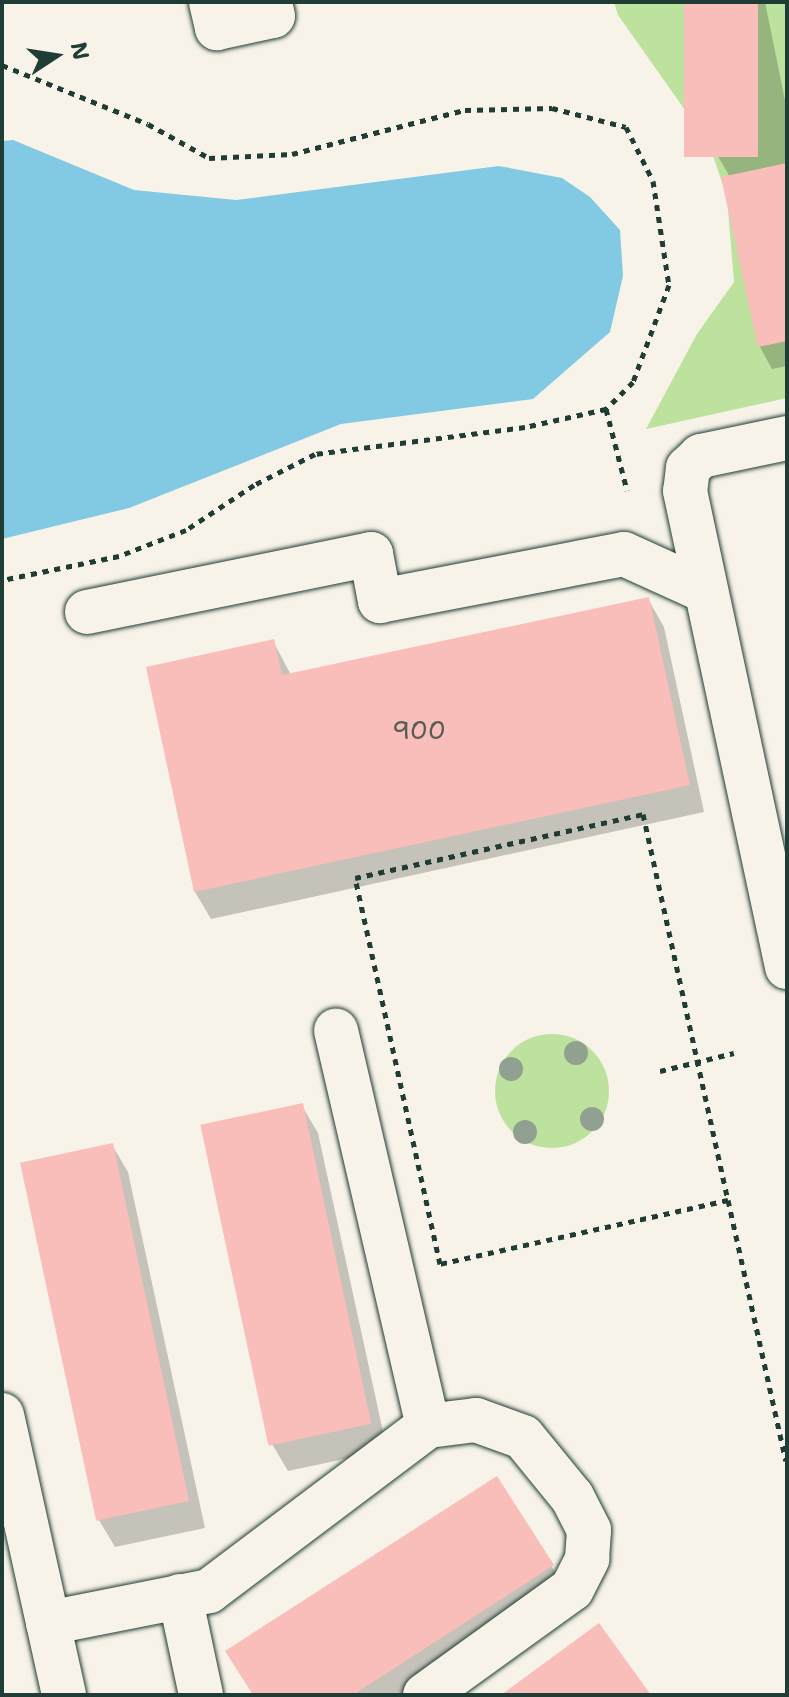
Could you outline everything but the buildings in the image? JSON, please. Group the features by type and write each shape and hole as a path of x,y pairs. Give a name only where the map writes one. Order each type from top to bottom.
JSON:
{"street":[{"path":"211,2 217,28 273,16 270,2"},
{"path":"787,438 701,456 688,468 686,510 787,967"},
{"path":"87,612 371,554 380,601 624,554 703,590"},
{"path":"336,1031 428,1426"},
{"path":"2,1415 64,1695"},
{"path":"48,1623 209,1591 428,1426 476,1420 523,1437 572,1497 589,1530 587,1559 572,1589 425,1695"},
{"path":"180,1596 201,1695"}],"path":[{"path":"2,65 148,124 209,158 292,154 465,110 552,108 626,127 653,181 669,285 633,382 606,409 525,427 315,454 254,485 186,530 119,556 2,580"},
{"path":"606,409 627,490"},
{"path":"728,1200 440,1264 355,878 643,814 786,1461"},
{"path":"660,1071 734,1053"}],"green space":[{"path":"614,2 787,2 787,398 646,429 697,334 734,282 727,197 709,144 618,15"},
{"path":"552,1034 574,1038 592,1051 605,1069 609,1091 605,1113 592,1131 574,1144 552,1148 530,1144 512,1131 499,1113 495,1091 499,1069 512,1051 530,1038"}],"water":[{"path":"13,140 134,190 236,200 499,166 562,178 590,197 620,230 623,276 610,332 533,399 341,424 129,508 2,539 2,141"}]}
